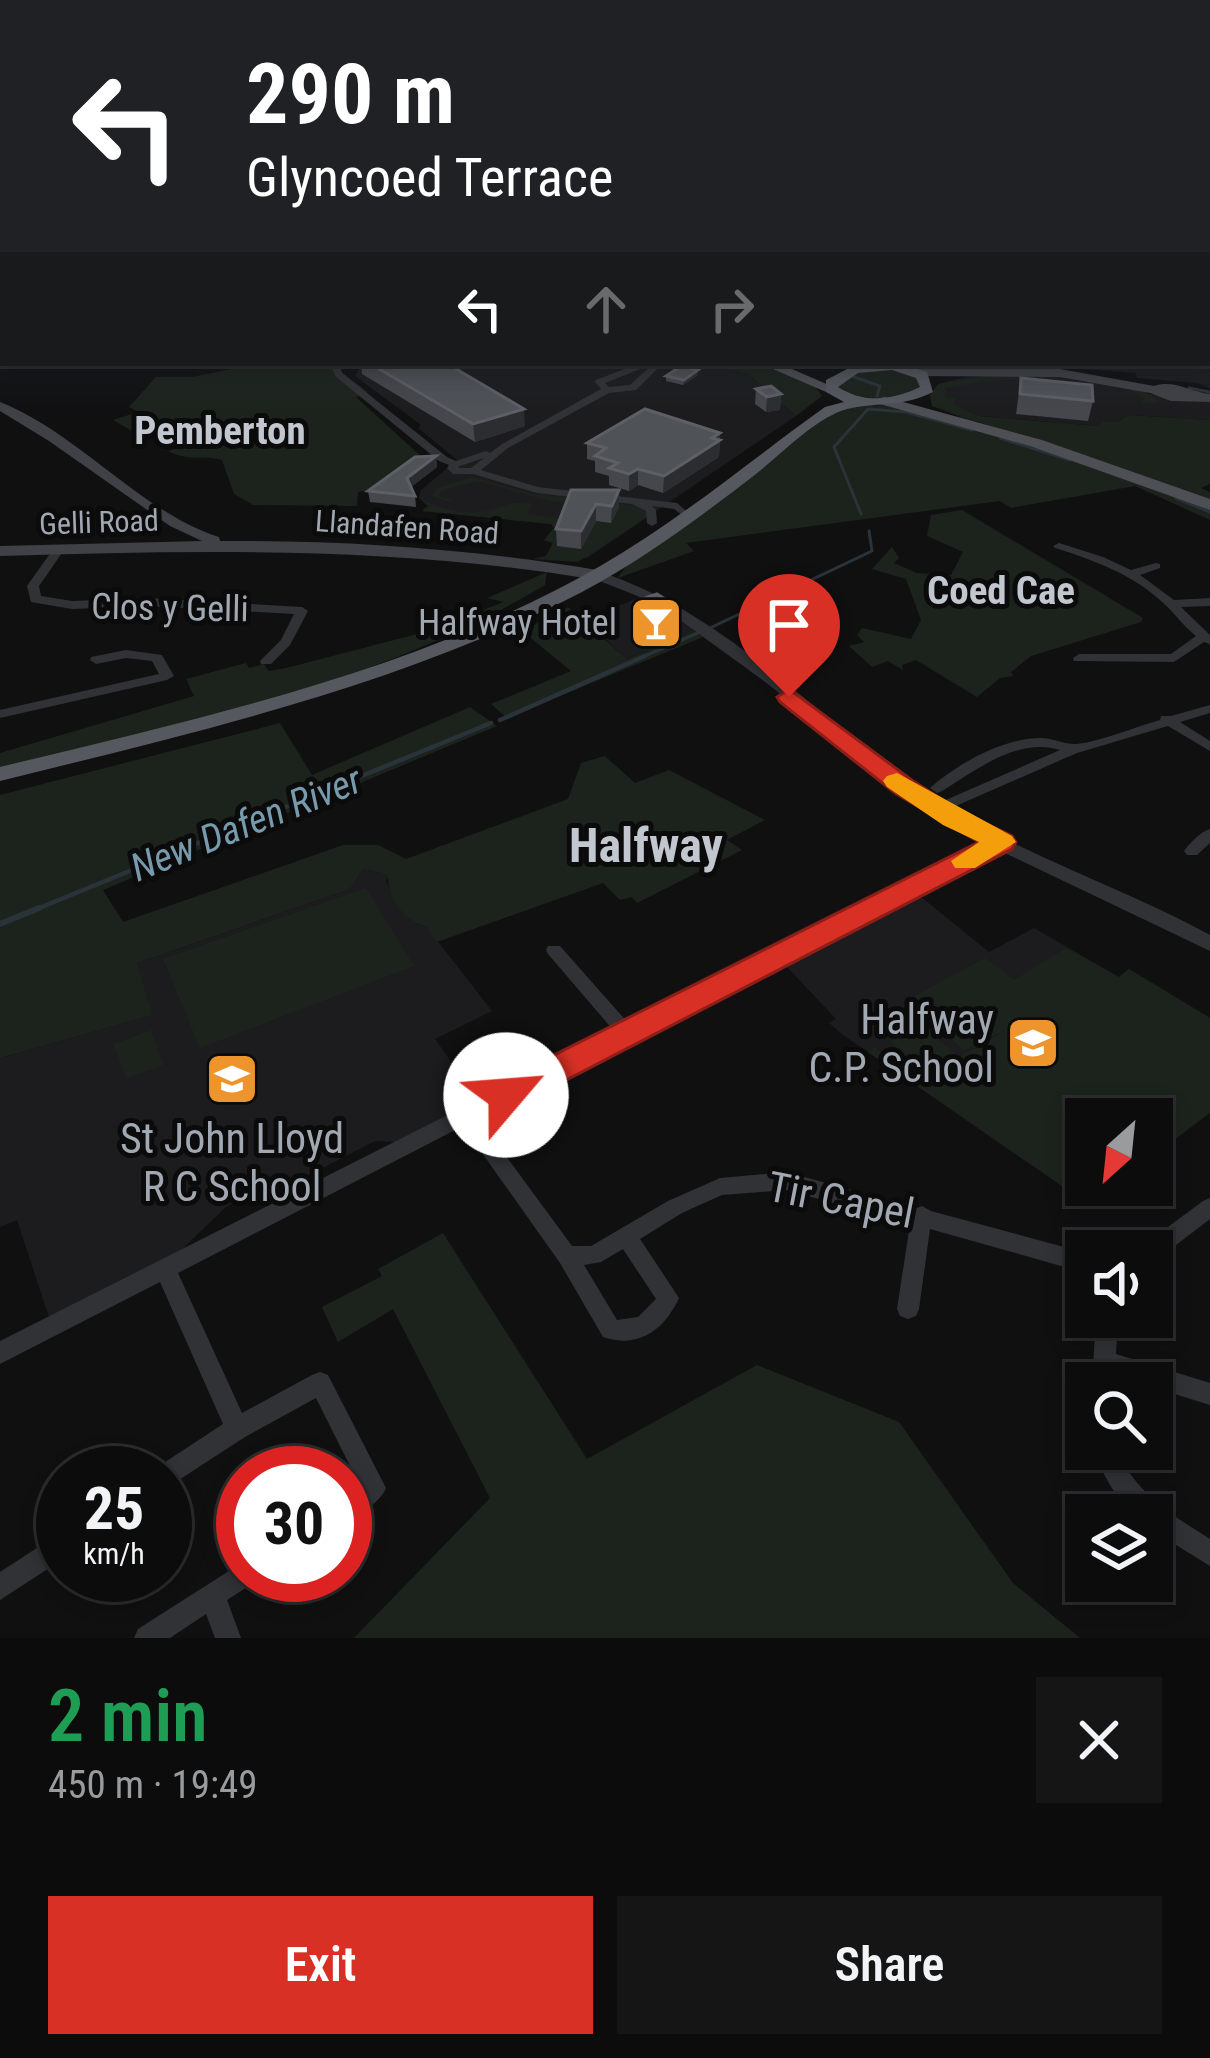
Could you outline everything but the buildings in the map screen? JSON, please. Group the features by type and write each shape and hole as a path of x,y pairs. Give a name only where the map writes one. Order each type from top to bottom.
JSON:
{"highway":[{"path":"0,774 307,692 454,639 530,606 587,573 682,511 830,410 927,388 916,372 870,366 845,373 831,383 829,401 682,511 652,523 587,573"},
{"path":"832,391 861,403"}],"main road":[{"path":"773,366 832,391"},
{"path":"788,366 814,375 845,373"},
{"path":"916,372 1037,372 1155,390 1172,387 1183,395 1210,398"},
{"path":"940,415 925,400 927,388 961,375"},
{"path":"885,401 1113,469 1210,505"},
{"path":"0,406 38,425 62,447 196,535 231,544"},
{"name":"Gelli Road","path":"0,551 176,546 196,535"},
{"path":"176,546 231,544"},
{"name":"Llandafen Road","path":"231,544 418,551 587,573"}],"street":[{"path":"335,366 338,374 434,453 537,490 682,511"},
{"path":"607,390 599,382 642,366"},
{"path":"469,466 607,390 624,391 655,366"},
{"path":"619,377 635,383"},
{"path":"633,501 651,510 652,523"},
{"path":"1059,547 1128,574 1170,604 1206,639 1174,658 1079,658"},
{"name":"Clos y Gelli","path":"58,550 33,586 35,599 72,605 147,602 302,611 286,642 266,661"},
{"path":"1128,574 1156,566"},
{"path":"587,573 649,595 701,627 937,809 1210,944"},
{"path":"1170,604 1210,602"},
{"path":"0,714 167,676 157,658 144,653 96,660"},
{"path":"937,809 1072,750 1210,709"},
{"path":"1166,719 1210,747"},
{"path":"938,788 1038,741 1072,750"},
{"path":"1192,851 1210,834"},
{"path":"0,1353 1002,842"},
{"path":"554,950 626,1033"},
{"path":"466,1116 566,1256 611,1330 629,1332 663,1311 668,1298 628,1237"},
{"name":"Tir Capel","path":"566,1256 594,1256 691,1199 757,1181 827,1190 1065,1257"},
{"path":"1173,1235 1210,1207"},
{"path":"908,1309 922,1215"},
{"path":"166,1270 237,1430"},
{"path":"192,1459 320,1383 352,1446"},
{"path":"1173,1386 1210,1394"},
{"path":"1110,1470 1133,1498 1210,1553"},
{"path":"0,1587 36,1562"},
{"path":"147,1638 216,1592"},
{"path":"212,1595 228,1638"}],"shaded area":[{"path":"245,366 345,366 340,371 368,392 356,397 424,459 376,489 358,492 357,506 253,505 234,494 222,460 168,451 198,442 180,427 144,438 113,420 138,412 129,407 156,377 192,377"},
{"path":"361,366 718,366 751,376 796,416 587,558 533,559 546,556 553,543 544,540 554,528 551,524 422,511 428,506 419,498 421,490 457,460 418,428 421,425 355,376"},
{"path":"718,366 787,372 814,386 822,396 796,416 751,376"},
{"path":"1048,366 1210,366 1210,389 1197,383 1137,378 1135,373"},
{"path":"893,369 910,373 923,384 893,398 838,392 837,384 854,373"},
{"path":"998,374 1106,381 1146,393 1159,402 1143,404 1140,401 1145,399 1127,389 1103,382 1047,378 946,388 945,397 956,398 953,404 977,416 1099,426 1101,421 1118,422 1129,415 1209,420 1210,415 1210,484 1201,488 1210,492 1210,501 932,406 930,395 938,384"},
{"path":"1064,375 1168,398 1210,400 1210,420 1129,415 1118,422 1101,421 1099,426 981,416 975,423 932,406 930,395 938,384 966,377"},
{"path":"888,405 1044,449 1210,508 1210,520 1135,486 1011,508 1000,501 686,543 694,551 618,578 628,563 829,415 854,406"},
{"path":"473,477 529,493 632,505 647,517 578,562 533,559 546,556 553,543 544,540 554,528 551,524 422,511 428,506 419,498 465,512 526,503 532,504 527,513 564,519 570,508 563,506 577,505 569,513 572,518 611,523 619,507 553,502 478,481 442,490 438,496 452,499 450,502 432,496 437,488"},
{"path":"962,510 1143,618 1141,622 1031,656 1011,672 1013,676 1000,678 977,697 916,660 902,665 903,670 888,661 872,667 849,646 864,642 857,635 862,628 911,639 921,620 906,579 872,569 892,547 899,558 894,563 917,573 951,575 963,552 927,536 931,515"},
{"path":"547,572 545,585 482,620 349,675 0,769 0,753 194,696 186,679 246,663 249,668 264,664 269,671 286,668 425,632 504,602 487,598"},
{"path":"640,597 694,631 627,659 585,620"},
{"path":"568,607 627,659 694,631 703,637 507,718 491,704 571,671 522,631"},
{"path":"470,707 497,726 103,890 123,922 343,845 378,845 406,859 568,799 581,763 605,756 635,783 669,770 765,820 727,840 742,850 637,903 632,897 620,900 603,883 437,942 426,926 398,907 388,875 363,869 350,889 137,963 152,1015 0,1058 0,795 280,723 312,775"},
{"name":"St John Lloyd R C School","path":"363,869 389,875 386,881 396,902 426,926 492,1011 435,1039 479,1100 397,1142 375,1141 303,1178 278,1181 226,1207 178,1253 49,1317 17,1220 0,1227 0,1058 151,1015 137,963 350,889"},
{"path":"366,888 414,966 200,1048 163,959"},
{"name":"Halfway C.P. School","path":"920,896 989,952 1034,928 1119,977 1129,969 1210,1018 1210,1113 1173,1140 1173,1098 1065,1098 1065,1188 843,1035 829,1023 836,1019 784,964"},
{"name":"Halfway C.P. School","path":"1066,948 1119,977 1129,969 1210,1018 1210,1113 1173,1140 1173,1098 1065,1098 1065,1188 868,1052 875,1047 891,1061 903,1053 891,1042 921,1024 959,1057 1006,1030 963,1050 909,999 985,958 1014,980"},
{"path":"151,1030 163,1065 126,1079 114,1044"},
{"path":"443,1233 587,1459 757,1365 899,1422 1013,1583 1080,1638 354,1638 490,1498 393,1309 338,1342 322,1307 382,1276 378,1269"}],"waterway":[{"name":"New Dafen River","path":"854,377 880,386 877,396"},
{"path":"1189,388 1210,392"},
{"name":"New Dafen River","path":"861,514 834,447 868,409 906,412 972,430"},
{"path":"1000,438 1070,460"},
{"path":"1176,498 1210,512"},
{"name":"New Dafen River","path":"712,627 872,551 869,531"},
{"name":"New Dafen River","path":"638,659 698,633"},
{"name":"New Dafen River","path":"500,720 645,656"},
{"name":"New Dafen River","path":"32,911 491,723"},
{"name":"New Dafen River","path":"0,924 39,908"}],"slow traffic":[{"path":"897,781 952,819 1002,842 965,861"}],"place":[{"name":"Halfway Hotel","path":"656,623"},
{"name":"Halfway C.P. School","path":"1033,1043"},
{"name":"St John Lloyd R C School","path":"232,1079"}],"district":[{"name":"Pemberton","path":"220,431"},
{"name":"Coed Cae","path":"1001,591"},
{"name":"Halfway","path":"646,845"}],"route":[{"path":"506,1095 1002,842 952,819 904,787 789,697"}]}
